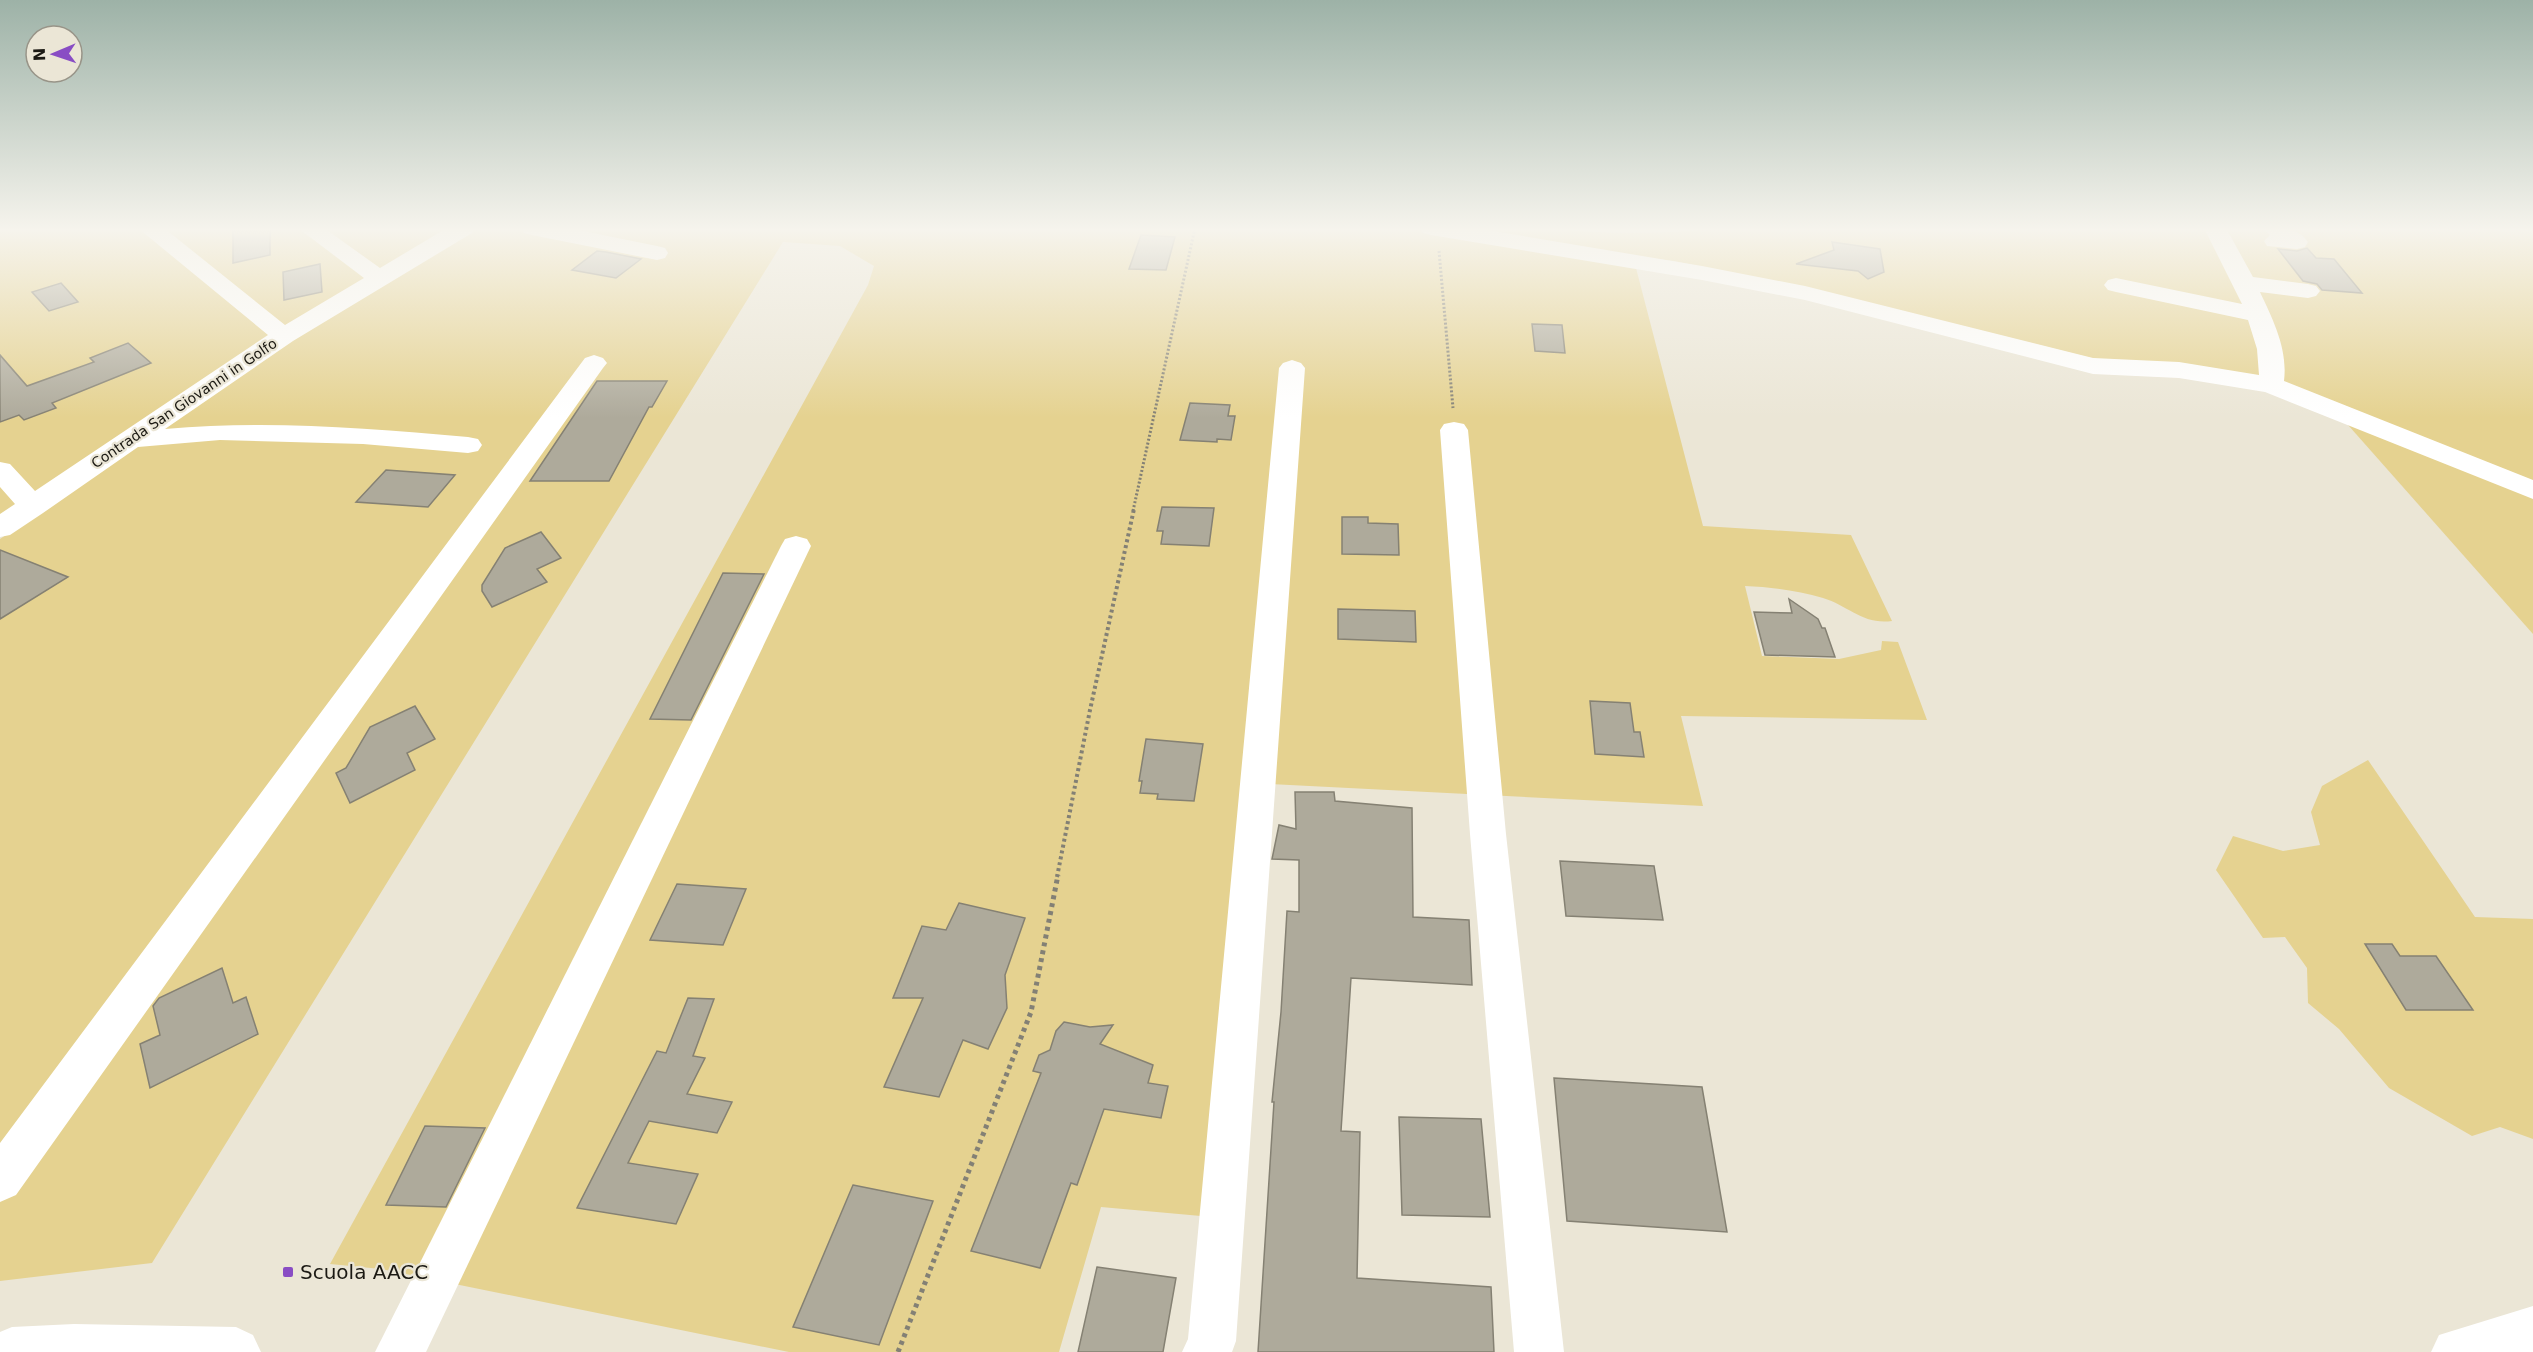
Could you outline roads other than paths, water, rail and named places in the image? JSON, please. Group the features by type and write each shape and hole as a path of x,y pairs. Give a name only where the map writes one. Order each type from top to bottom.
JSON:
{"street":[{"path":"227,291 284,336"},
{"name":"Contrada San Giovanni in Golfo","path":"0,528 284,336 360,291"},
{"path":"1795,291 2093,366 2179,370 2271,386 2533,490"},
{"path":"2144,291 2259,315"},
{"path":"2248,291 2259,315 2275,373 2271,386"},
{"path":"0,1180 594,363"},
{"path":"1207,1352 1212,1341 1292,368"},
{"path":"1454,430 1488,834 1539,1352"},
{"path":"127,440 220,432 363,436 468,445"},
{"path":"0,470 33,507"},
{"path":"400,1352 796,546"},
{"path":"2456,1352 2533,1330"},
{"path":"12,1352 74,1348 236,1352"}],"place":[{"name":"Scuola AACC","path":"288,1272"}]}
